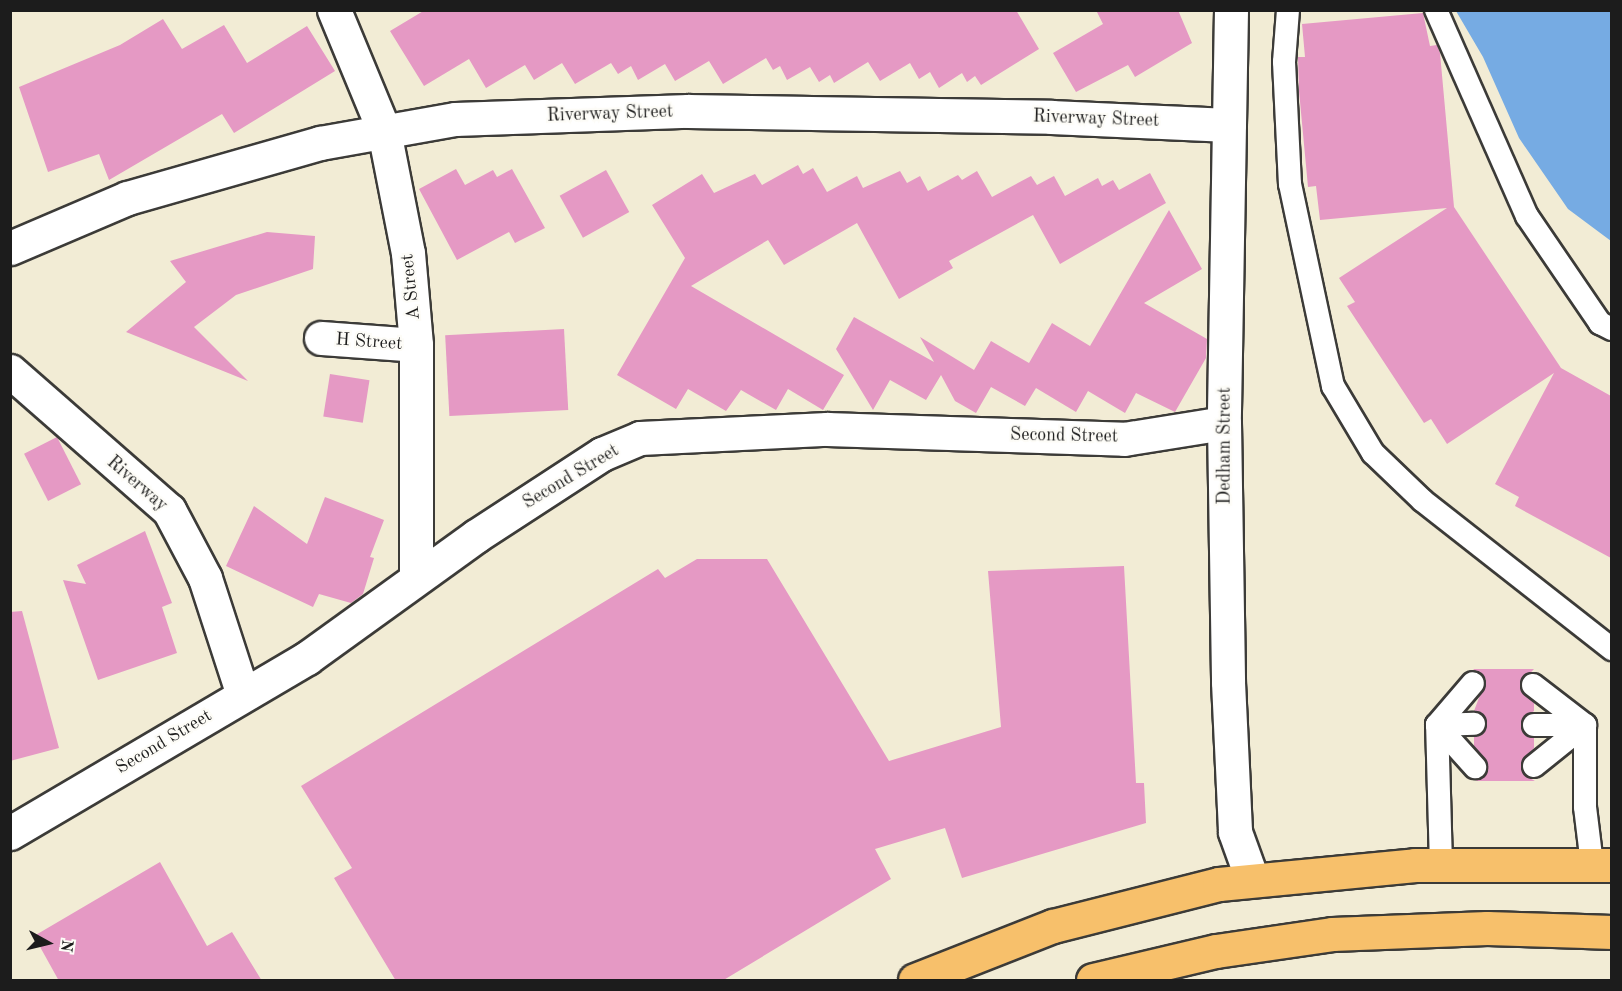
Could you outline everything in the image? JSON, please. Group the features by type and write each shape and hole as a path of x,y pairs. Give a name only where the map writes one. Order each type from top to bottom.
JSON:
{"highway":[{"path":"915,981 990,948 1089,915 1252,879 1441,865 1602,864"},
{"path":"1094,981 1216,951 1332,934 1465,928 1611,932"}],"street":[{"name":"A Street","path":"334,10 384,130 408,253 416,345 416,576"},
{"name":"Dedham Street","path":"1231,10 1224,423 1228,682 1235,832 1252,879"},
{"name":"Riverway Street","path":"10,248 127,198 320,143 455,119 688,111 1050,117 1229,125"},
{"name":"H Street","path":"321,338 416,345"},
{"name":"Riverway","path":"10,371 169,510 205,578 243,695"},
{"name":"Second Street","path":"10,833 307,658 416,576 602,454 640,438 827,429 1124,439 1224,423"}],"lane":[{"path":"1288,10 1284,62 1290,184 1333,386 1373,453 1423,501 1611,649"},
{"path":"1436,10 1527,216 1600,323 1611,329"},
{"path":"1441,865 1437,725 1473,683"},
{"path":"1533,685 1584,725"},
{"path":"1437,725 1474,724"},
{"path":"1437,725 1475,767"},
{"path":"1534,725 1584,725"},
{"path":"1534,766 1584,725"},
{"path":"1584,725 1585,807 1602,864"}],"water":[{"path":"1456,11 1611,11 1611,241 1568,209 1519,138 1483,57"}],"building":[{"path":"425,10 1016,10 1039,49 981,85 975,76 967,82 962,73 939,88 930,72 919,79 910,63 880,81 868,62 834,83 830,75 819,82 810,67 787,80 780,66 773,70 766,58 723,84 709,61 675,81 665,64 638,80 631,66 618,74 611,63 575,84 562,63 534,80 525,65 486,88 469,59 424,86 390,31"},
{"path":"1096,10 1178,10 1192,43 1135,77 1128,65 1076,92 1053,53 1103,24"},
{"path":"1423,13 1430,46 1437,45 1440,53 1454,207 1561,368 1611,396 1611,558 1515,506 1519,497 1495,484 1554,373 1447,444 1431,419 1424,423 1347,306 1355,302 1339,278 1447,208 1320,220 1316,186 1308,187 1299,91 1298,57 1305,57 1302,24"},
{"path":"163,19 182,49 224,25 247,63 307,26 335,71 234,133 222,114 109,180 99,154 48,172 19,87 120,45"},
{"path":"798,165 803,174 813,168 827,192 857,176 863,188 900,171 907,183 920,176 928,191 958,175 962,180 977,171 992,197 1031,176 1037,185 1054,176 1065,196 1098,178 1102,186 1113,180 1119,190 1150,173 1166,203 1060,264 1033,215 949,261 953,268 899,299 857,223 784,265 768,240 691,286 844,375 823,410 788,389 776,410 741,390 726,411 688,389 676,409 617,375 685,258 652,205 702,174 714,193 755,174 762,185"},
{"path":"456,169 465,185 493,170 497,177 512,169 545,228 515,243 509,232 457,260 419,189"},
{"path":"606,170 629,212 583,238 560,196"},
{"path":"1169,210 1202,269 1144,303 1207,339 1206,358 1175,412 1136,393 1125,413 1088,391 1076,412 1036,388 1025,406 991,387 976,413 955,401 941,375 926,400 890,380 873,410 836,349 854,317 934,362 920,337 974,370 991,341 1029,363 1052,323 1090,346"},
{"path":"267,232 315,236 313,269 236,295 194,327 248,381 126,332 186,282 170,261"},
{"path":"564,329 568,410 449,416 445,335"},
{"path":"330,374 370,380 363,423 323,416"},
{"path":"57,437 81,484 48,501 24,454"},
{"path":"325,497 384,520 370,557 374,558 363,594 351,603 319,594 313,607 226,566 254,506 307,544"},
{"path":"145,531 172,603 162,607 177,653 98,680 63,580 86,584 77,565"},
{"path":"697,559 767,559 889,761 1001,727 988,571 1124,566 1136,783 1144,783 1146,823 962,878 945,828 875,849 891,879 722,981 396,981 334,878 352,868 301,786 658,569 665,578"},
{"path":"22,611 59,748 10,761 10,612"},
{"path":"1473,669 1534,669 1520,684 1521,691 1534,703 1534,711 1522,719 1522,731 1534,738 1534,748 1522,761 1521,767 1524,775 1535,781 1475,781 1484,777 1488,765 1474,746 1474,737 1482,735 1487,724 1485,716 1474,711 1486,679"},
{"path":"160,862 207,946 232,932 262,981 59,981 34,936"}]}
